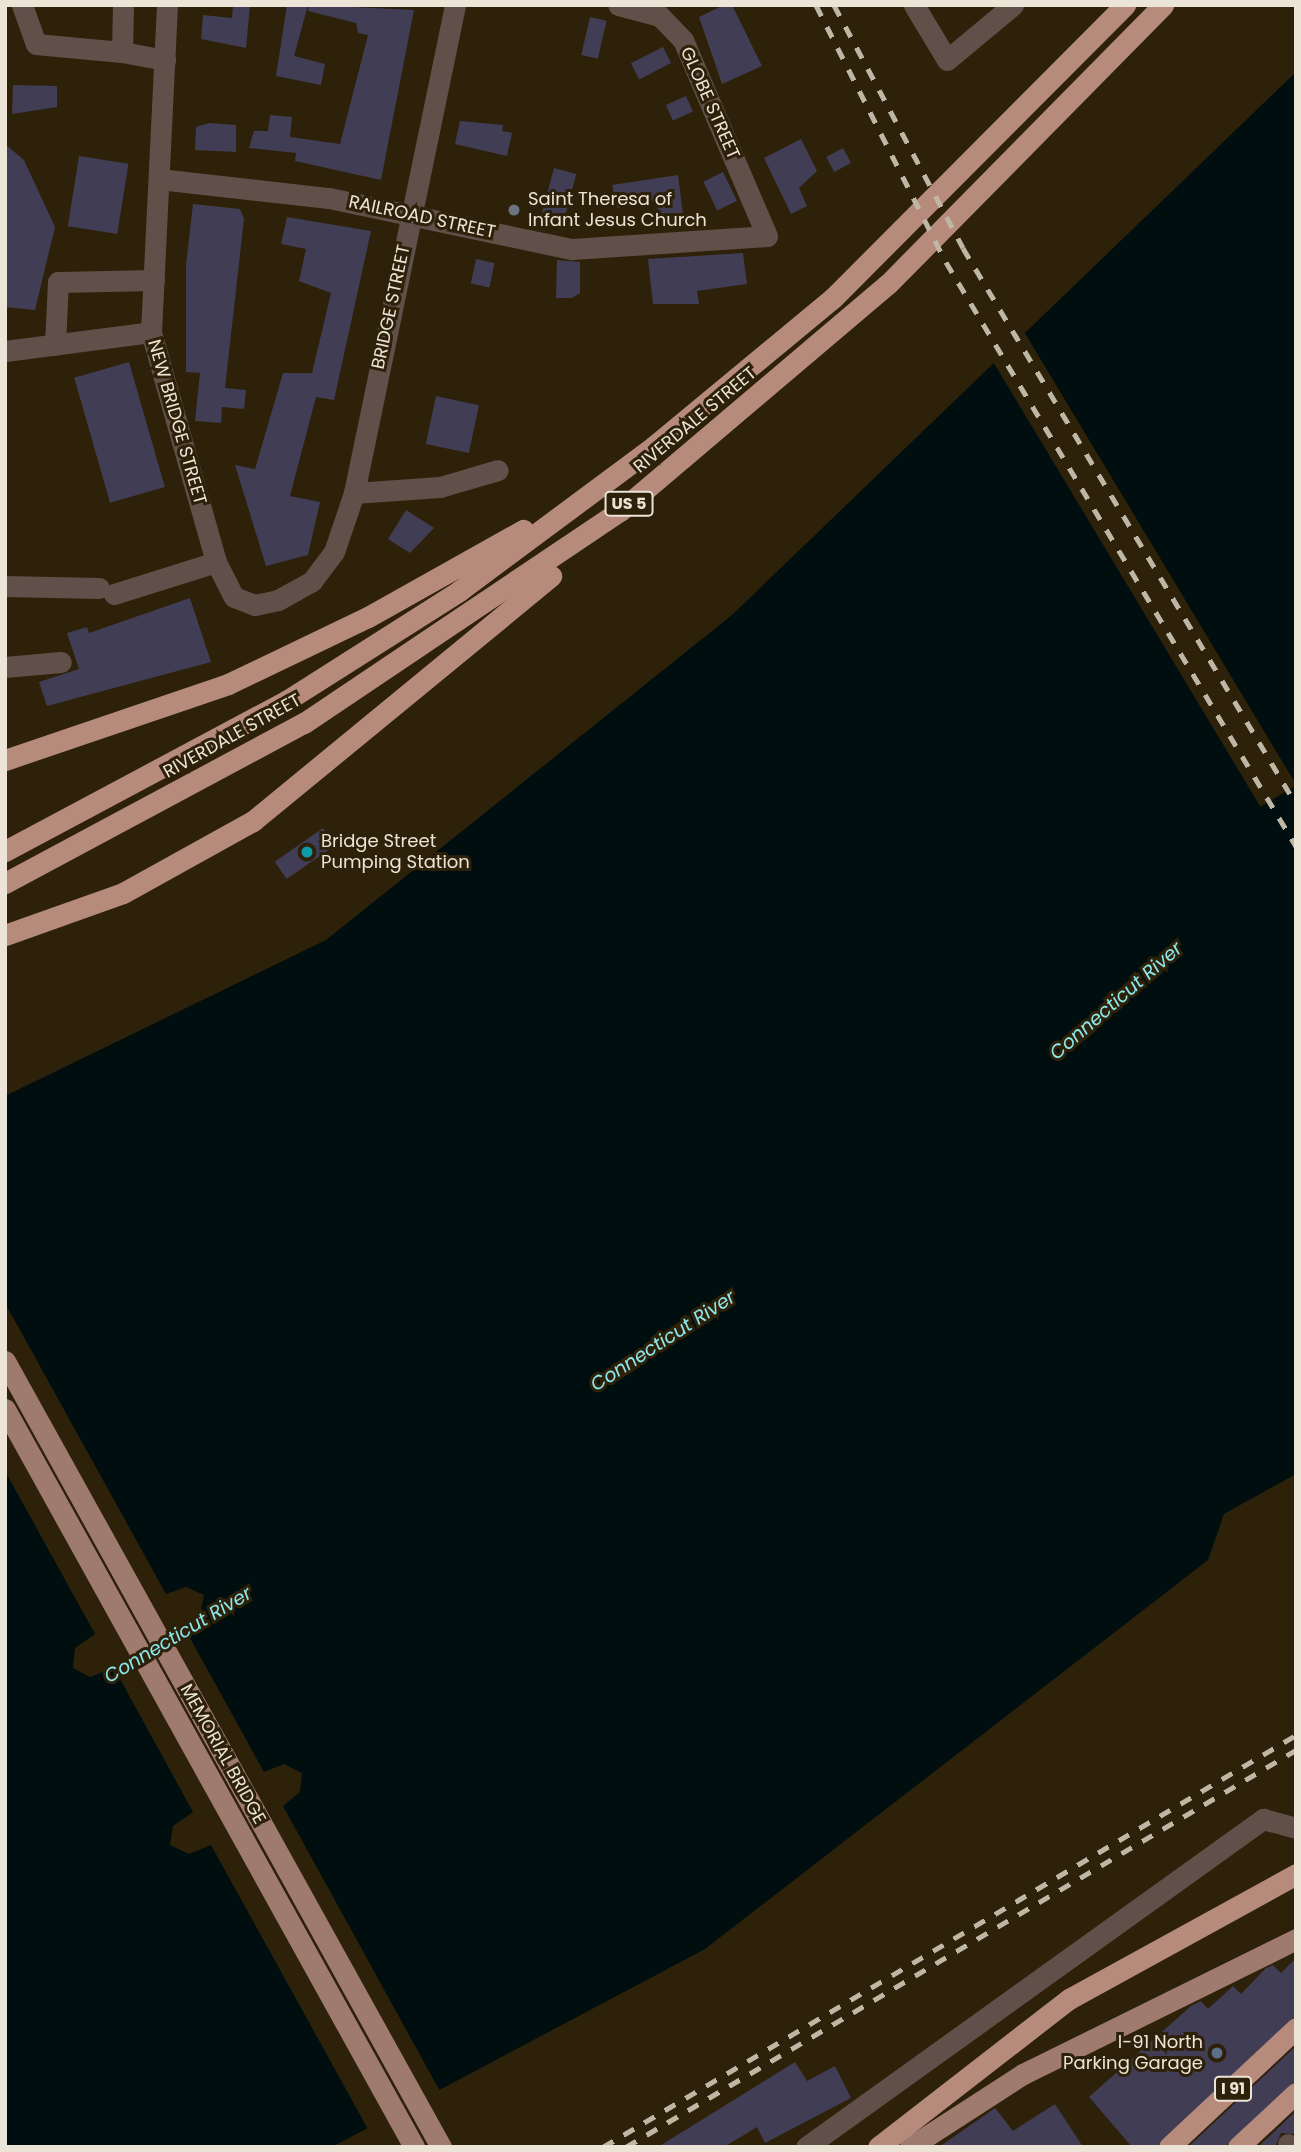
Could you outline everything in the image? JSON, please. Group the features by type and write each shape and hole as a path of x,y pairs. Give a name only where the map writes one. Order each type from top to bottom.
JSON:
{"highway":[{"name":"RIVERDALE STREET","path":"5,851 286,701 459,591 610,480 833,298 1125,5"},
{"name":"RIVERDALE STREET","path":"5,883 304,723 620,511 888,284 1163,5"},
{"path":"5,760 168,708 267,667 610,480"},
{"path":"5,935 123,893 253,821 508,615 620,511"},
{"path":"878,2147 1053,2010 1296,1874"},
{"name":"I 91","path":"1169,2147 1296,2028"},
{"name":"I 91","path":"1238,2147 1296,2092"}],"main road":[{"name":"MEMORIAL BRIDGE","path":"5,1361 441,2147"},
{"name":"MEMORIAL BRIDGE","path":"5,1409 414,2147"},
{"path":"910,2147 1023,2074 1296,1939"}],"street":[{"path":"22,5 36,44 122,52 165,61"},
{"path":"122,52 123,5"},
{"name":"NEW BRIDGE STREET","path":"167,5 151,331 216,562 234,597 256,605 291,594 329,565"},
{"name":"BRIDGE STREET","path":"329,565 354,493 455,5"},
{"name":"GLOBE STREET","path":"618,5 660,16 683,40 767,236"},
{"path":"914,5 947,60 1013,5"},
{"name":"RAILROAD STREET","path":"159,179 305,194 594,250 767,236"},
{"path":"55,345 58,282 154,280"},
{"path":"5,351 151,331"},
{"path":"354,493 440,487 498,470"},
{"path":"5,586 107,591 216,562"},
{"path":"5,667 61,662"},
{"path":"806,2147 1263,1819 1296,1828"}],"water":[{"name":"Connecticut River","path":"1296,72 1296,1474 1224,1514 1208,1560 705,1949 332,2147 5,2147 5,1096 326,940 732,615"}],"pier":[{"path":"1023,330 1296,784 1260,807 987,352"},
{"path":"5,1303 166,1594 186,1587 204,1595 199,1620 185,1629 264,1772 284,1764 302,1773 300,1792 283,1806 441,2093 369,2131 211,1845 189,1854 170,1845 173,1826 193,1812 114,1668 90,1677 73,1668 75,1648 95,1634 5,1471"}],"building":[{"path":"233,5 250,5 246,48 201,39 203,15 232,18"},
{"path":"287,5 308,5 294,56 325,64 321,85 276,76"},
{"path":"309,5 414,10 381,180 295,161 296,153 249,148 254,131 268,131 270,115 292,117 290,137 340,144 368,35 358,33 356,23 308,11"},
{"path":"724,5 732,5 762,66 722,84 699,17"},
{"path":"590,17 607,21 598,59 581,55"},
{"path":"663,47 671,63 639,79 631,63"},
{"path":"13,85 57,86 57,107 12,114"},
{"path":"686,96 693,112 673,120 666,105"},
{"path":"460,121 503,125 502,131 512,133 507,156 455,144"},
{"path":"209,123 236,125 236,152 195,150 196,127"},
{"path":"801,139 817,171 799,188 807,206 791,214 764,158"},
{"path":"5,144 24,160 55,227 35,310 5,307"},
{"path":"843,148 851,163 834,172 826,157"},
{"path":"79,156 128,164 117,234 68,226"},
{"path":"554,168 576,174 563,222 541,216"},
{"path":"723,172 737,201 717,210 703,182"},
{"path":"678,175 683,215 659,218 657,200 617,208 612,185"},
{"path":"193,204 240,209 244,219 225,388 246,390 244,409 222,407 221,423 195,421 200,373 186,372 186,265"},
{"path":"287,217 371,231 334,400 316,397 290,496 320,502 308,555 266,566 235,465 255,469 283,373 312,373 331,293 299,281 306,249 281,244"},
{"path":"743,253 747,284 697,291 699,304 653,304 648,259"},
{"path":"476,259 495,263 489,287 471,283"},
{"path":"557,260 580,262 580,293 572,298 556,298"},
{"path":"129,362 165,487 110,503 74,378"},
{"path":"436,396 479,405 469,453 426,444"},
{"path":"406,510 434,528 410,553 388,539"},
{"path":"190,598 211,662 47,706 39,682 79,669 67,633 87,627 89,633"},
{"name":"Bridge Street Pumping Station","path":"323,828 335,845 287,879 275,862"},
{"name":"I-91 North Parking Garage","path":"1296,1958 1296,2015 1156,2147 1132,2147 1089,2097 1191,2006 1201,2001 1208,2009 1233,1986 1241,1994 1266,1968 1273,1965 1281,1973"},
{"path":"1296,2046 1296,2080 1225,2147 1188,2147"},
{"path":"795,2062 807,2081 835,2066 851,2098 765,2143 757,2127 724,2147 658,2147"},
{"path":"1055,2104 1083,2147 939,2147 995,2108 1013,2131"},
{"path":"1296,2111 1296,2134 1281,2133 1275,2147 1258,2147"}],"railway":[{"path":"816,5 946,262 1296,846"},
{"path":"834,5 963,248 1296,804"},
{"path":"603,2147 1296,1735"},
{"path":"626,2147 1296,1750"}],"place":[{"name":"Saint Theresa of Infant Jesus Church","path":"514,210"},
{"name":"Bridge Street Pumping Station","path":"307,852"},
{"name":"I-91 North Parking Garage","path":"1217,2053"}]}
